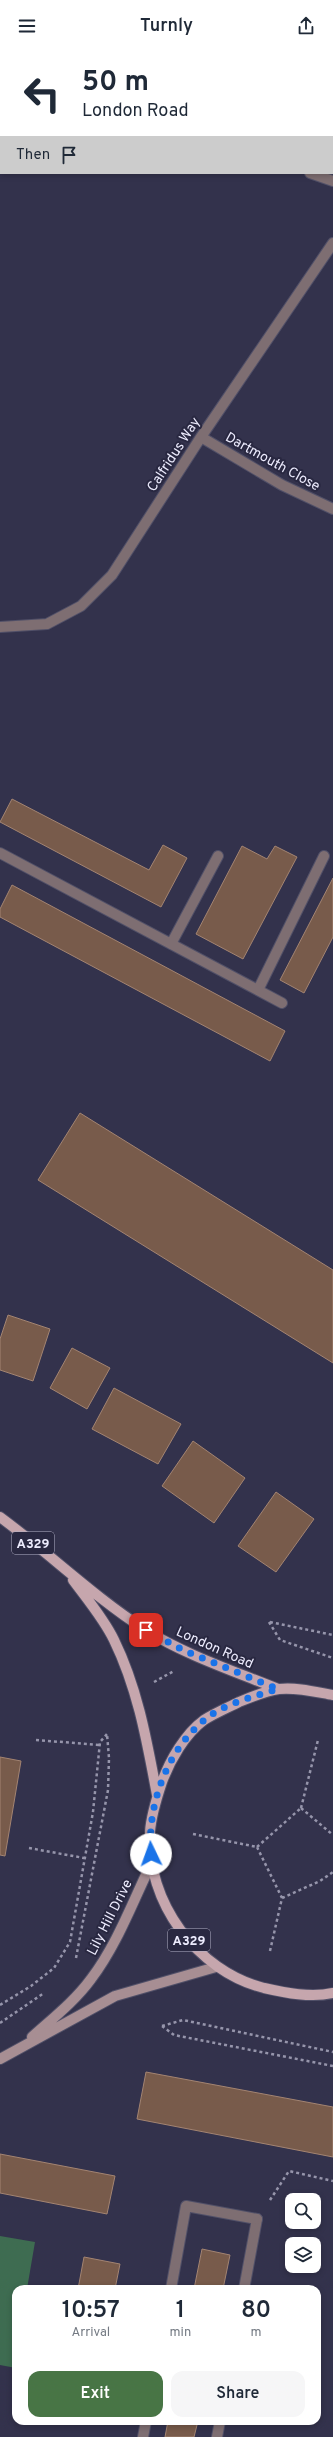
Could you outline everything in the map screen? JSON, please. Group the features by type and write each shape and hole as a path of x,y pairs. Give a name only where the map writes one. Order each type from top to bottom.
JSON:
{"main road":[{"name":"London Road","path":"0,1517 65,1570 146,1630 185,1651 278,1689"},
{"name":"London Road","path":"65,1570 101,1618 114,1639 126,1667 142,1720 158,1795"},
{"name":"A329","path":"332,1995 310,1995 281,1992 250,1984 216,1967 195,1949 170,1915 152,1862 150,1831 158,1795 166,1771 176,1751 203,1721 245,1700 278,1689 304,1690 333,1695"}],"street":[{"path":"313,174 333,181"},
{"name":"Calfridus Way","path":"0,627 47,624 81,606 112,575 201,437 333,243"},
{"name":"Dartmouth Close","path":"201,437 282,485 333,509"},
{"path":"0,853 282,1003"},
{"path":"171,944 218,856"},
{"path":"258,990 324,856"},
{"name":"Lily Hill Drive","path":"18,2049 69,2004 91,1980 111,1948 152,1862"},
{"name":"Lily Hill Drive","path":"0,2059 115,1996 216,1967"},
{"path":"172,2285 186,2206 257,2219 245,2285"},
{"path":"143,2437 145,2425"},
{"path":"217,2437 219,2425"}],"path":[{"path":"333,1635 269,1622 280,1640 333,1658"},
{"path":"157,1681 178,1669"},
{"path":"0,2005 31,1986 54,1968 65,1953 70,1942 95,1797 100,1745 107,1734 109,1758 108,1790 75,1964"},
{"path":"36,1740 100,1745"},
{"path":"257,1847 301,1808 318,1740"},
{"path":"301,1808 333,1835"},
{"path":"193,1834 257,1847"},
{"path":"257,1847 282,1898 270,1951"},
{"path":"29,1848 84,1858"},
{"path":"282,1898 320,1881 333,1872"},
{"path":"0,2023 48,1991"},
{"path":"333,2052 183,2020 162,2026 174,2035 333,2066"},
{"path":"257,2219 289,2171 333,2181"}],"green space":[{"path":"0,2236 35,2242 28,2285 12,2285 12,2367 0,2365"}],"building":[{"path":"12,799 149,870 163,845 187,858 161,907 0,822"},
{"path":"242,846 267,859 275,846 297,857 243,959 196,934"},
{"path":"333,878 333,937 304,993 280,980"},
{"path":"12,885 285,1031 270,1061 0,917 0,909"},
{"path":"80,1113 333,1270 333,1363 38,1180"},
{"path":"8,1315 50,1329 33,1381 0,1370 0,1339"},
{"path":"72,1348 110,1368 87,1409 50,1388"},
{"path":"114,1388 181,1424 158,1464 92,1429"},
{"path":"193,1441 245,1478 214,1523 162,1486"},
{"path":"276,1492 314,1519 276,1572 238,1546"},
{"path":"0,1757 21,1761 5,1856 0,1855"},
{"path":"146,2072 333,2107 333,2157 137,2119"},
{"path":"0,2154 115,2176 107,2214 0,2193"},
{"path":"202,2249 230,2255 224,2285 195,2285"},
{"path":"84,2257 120,2264 116,2285 79,2285"},
{"path":"167,2425 197,2425 194,2437 165,2437"}],"route":[{"path":"146,1630 185,1651 278,1689 221,1710 203,1721 176,1751 166,1771 158,1795 150,1831 151,1854"}]}
